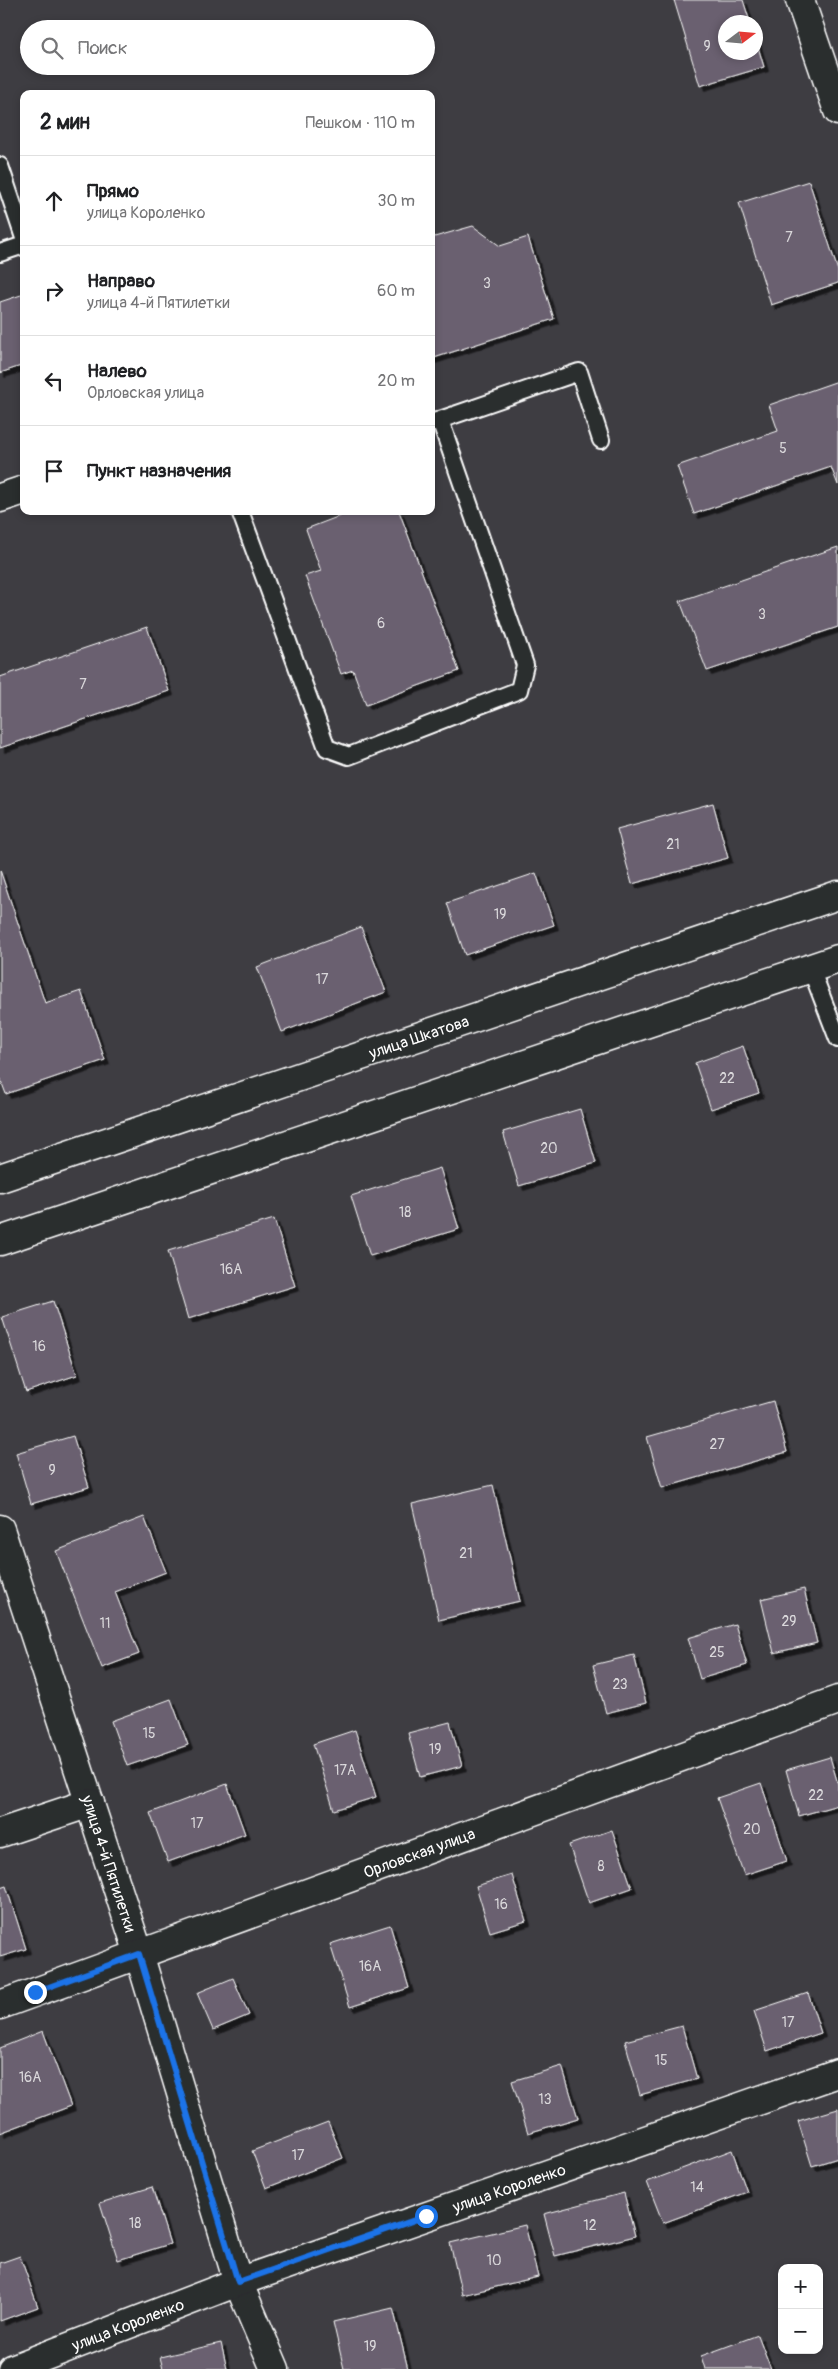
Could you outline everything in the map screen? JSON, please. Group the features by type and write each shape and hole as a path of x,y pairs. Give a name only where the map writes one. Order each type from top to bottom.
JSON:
{"street":[{"path":"800,0 838,110"},
{"path":"0,498 20,491"},
{"name":"улица Шкатова","path":"0,1178 838,895"},
{"path":"0,1241 838,959"},
{"name":"улица 4-й Пятилетки","path":"0,1529 139,1954 238,2282 275,2369"},
{"name":"Орловская улица","path":"0,2005 838,1700"},
{"path":"0,1833 90,1803"},
{"name":"улица Короленко","path":"12,2369 238,2282 838,2073"}],"lane":[{"path":"0,166 20,226"},
{"path":"0,253 20,246"},
{"path":"241,515 327,748 349,756 519,690 525,665 436,421 579,372 601,440"},
{"path":"811,968 838,1039"}],"building":[{"path":"674,0 743,0 748,15 718,15 718,60 762,60 764,67 700,86"},
{"path":"809,181 838,271 838,283 771,305 739,203"},
{"path":"473,226 500,246 528,237 554,319 435,358 435,237"},
{"path":"20,295 20,366 0,373 0,302"},
{"path":"838,381 838,485 831,467 694,514 677,466 778,431 769,405"},
{"path":"343,515 400,515 459,671 366,705 353,670 341,674 305,576 321,571 306,529"},
{"path":"838,547 838,627 707,671 680,601"},
{"path":"147,627 169,691 0,748 0,677"},
{"path":"713,803 728,858 632,884 617,829"},
{"path":"0,870 45,1003 81,991 105,1060 6,1094 0,1078"},
{"path":"536,873 554,925 465,955 447,903"},
{"path":"361,927 386,992 282,1032 257,967"},
{"path":"743,1046 759,1093 711,1109 695,1063"},
{"path":"580,1109 596,1163 519,1186 503,1132"},
{"path":"440,1168 459,1229 370,1256 351,1196"},
{"path":"274,1219 295,1286 188,1319 168,1251"},
{"path":"53,1301 77,1375 26,1392 2,1317"},
{"path":"773,1401 787,1452 662,1488 647,1437"},
{"path":"73,1436 89,1487 31,1504 16,1453"},
{"path":"493,1485 520,1601 439,1620 412,1504"},
{"path":"144,1517 166,1572 115,1592 139,1654 102,1668 56,1551"},
{"path":"804,1589 817,1643 774,1653 761,1599"},
{"path":"735,1624 747,1665 700,1679 688,1638"},
{"path":"634,1655 646,1703 606,1713 593,1665"},
{"path":"171,1699 188,1745 127,1766 111,1721"},
{"path":"450,1722 462,1766 420,1777 408,1733"},
{"path":"355,1730 376,1797 334,1810 313,1744"},
{"path":"830,1757 838,1784 838,1805 799,1816 786,1770"},
{"path":"761,1783 787,1861 744,1875 717,1798"},
{"path":"227,1784 245,1834 168,1862 150,1813"},
{"path":"612,1830 632,1888 589,1903 569,1845"},
{"path":"512,1875 526,1921 490,1932 476,1886"},
{"path":"6,1886 26,1949 0,1957 0,1888"},
{"path":"390,1925 409,1988 350,2007 330,1944"},
{"path":"233,1978 249,2015 213,2030 197,1993"},
{"path":"808,1993 821,2033 767,2051 754,2011"},
{"path":"682,2026 697,2079 640,2095 625,2041"},
{"path":"43,2031 71,2106 0,2133 0,2048"},
{"path":"562,2066 578,2118 528,2133 512,2081"},
{"path":"838,2109 838,2158 812,2166 798,2121"},
{"path":"328,2122 343,2158 266,2188 252,2151"},
{"path":"732,2150 747,2192 663,2223 647,2182"},
{"path":"152,2187 170,2244 118,2260 100,2203"},
{"path":"624,2193 635,2236 555,2256 544,2214"},
{"path":"525,2225 538,2277 462,2295 450,2243"},
{"path":"20,2256 38,2307 0,2321 0,2263"},
{"path":"393,2308 408,2369 344,2369 333,2322"},
{"path":"758,2335 771,2369 705,2369 701,2356"},
{"path":"221,2343 227,2369 163,2369 160,2357"}],"route":[{"path":"35,1992 139,1954 238,2282 426,2216"}]}
